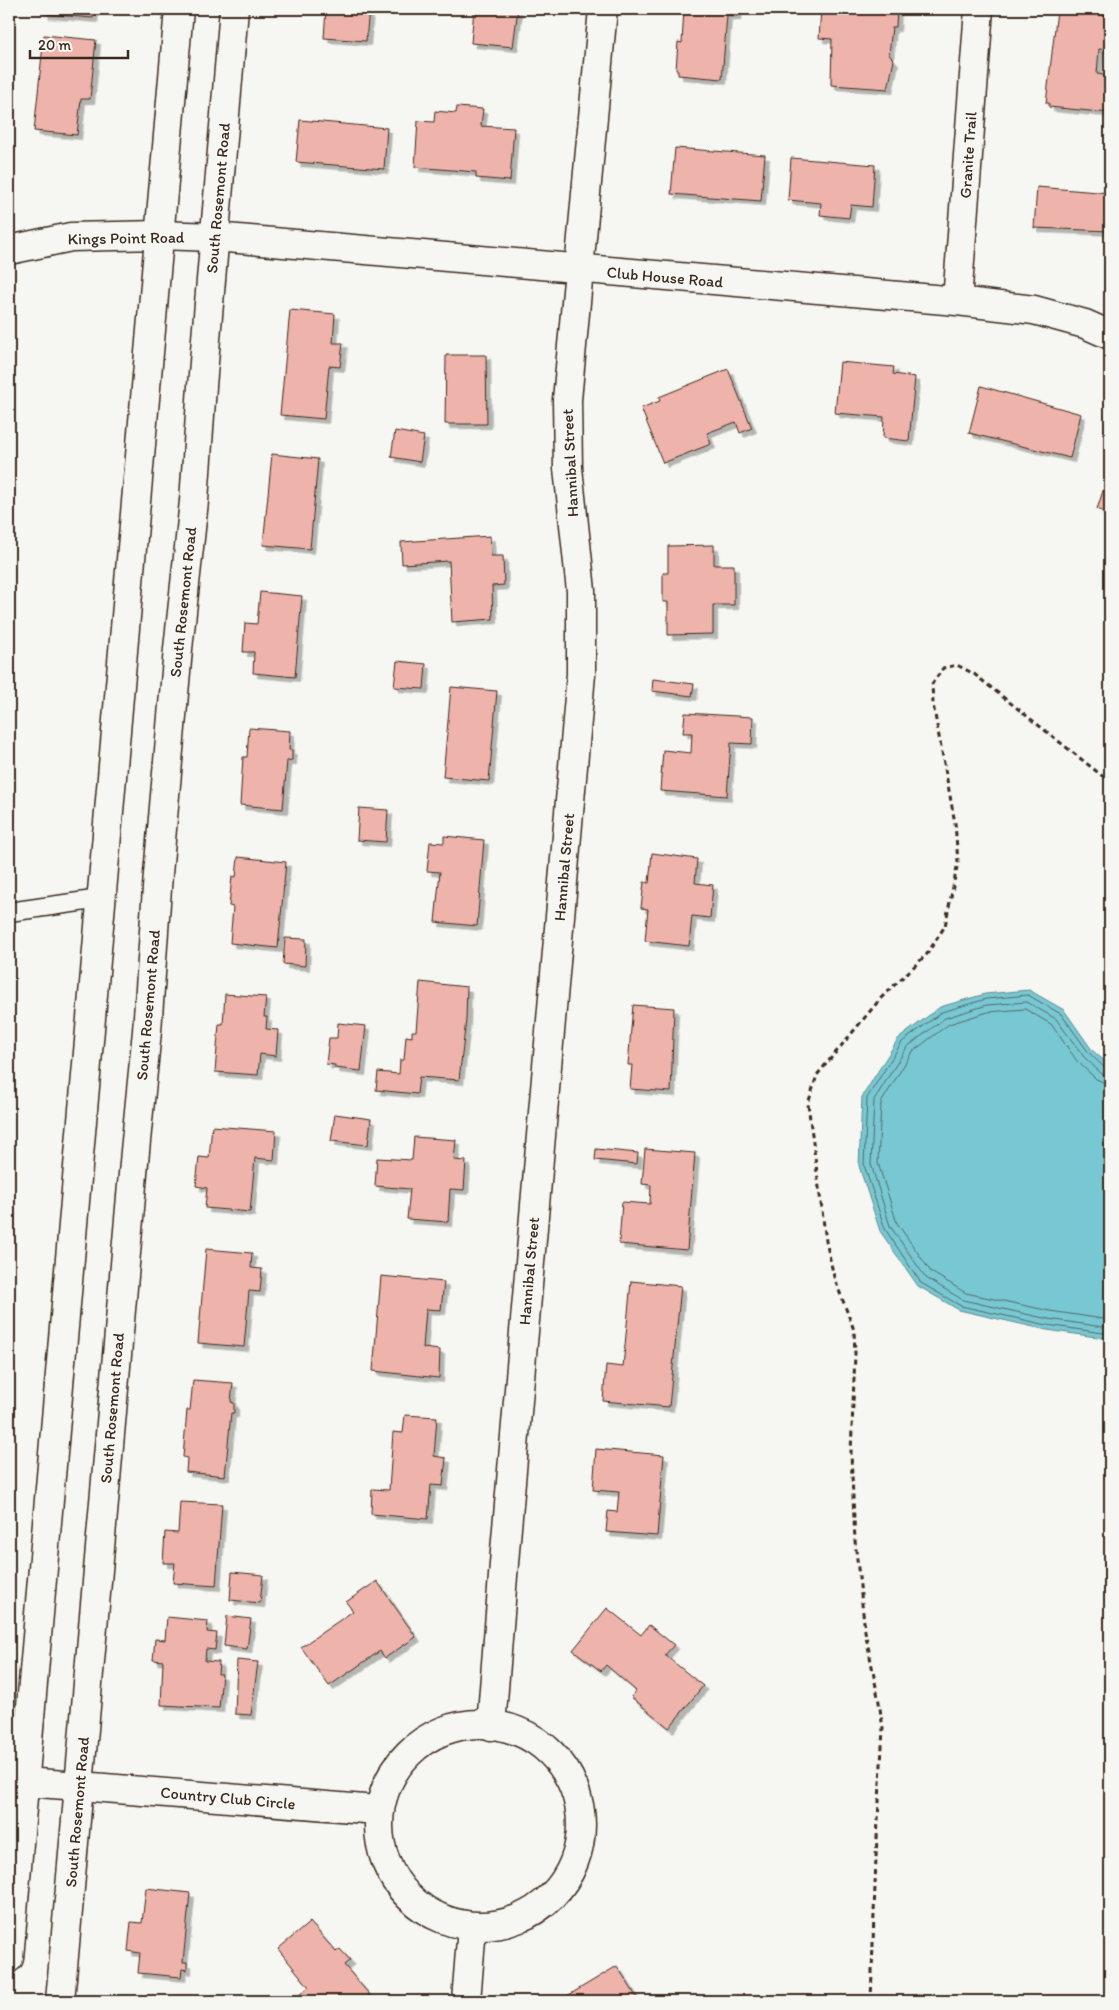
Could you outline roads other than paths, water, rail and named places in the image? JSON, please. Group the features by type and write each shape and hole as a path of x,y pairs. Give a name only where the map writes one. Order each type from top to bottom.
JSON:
{"street":[{"path":"9,1958 16,1782 100,899 179,9"},
{"name":"South Rosemont Road","path":"60,2001 147,1031 158,874 178,649 194,501 234,9"},
{"name":"Hannibal Street","path":"491,1726 506,1532 581,674 581,591 568,468 567,400 603,9"},
{"name":"Granite Trail","path":"957,301 979,9"},
{"name":"Kings Point Road","path":"9,250 71,237 159,235 215,237"},
{"name":"Club House Road","path":"215,237 580,270 957,301 1034,310 1085,324 1110,336"},
{"path":"480,1725 491,1726 521,1732 552,1750 565,1762 577,1789 582,1818 577,1853 569,1875 552,1898 530,1915 500,1926 472,1927 445,1920 422,1906 399,1883 381,1852 376,1826 377,1810 384,1784 398,1761 418,1744 450,1729 480,1725"},
{"name":"Country Club Circle","path":"16,1782 377,1810"},
{"path":"466,2001 472,1927"}],"lane":[{"path":"9,912 100,899"}],"water":[{"path":"1029,990 1064,1010 1092,1050 1110,1066 1110,1339 1047,1330 959,1310 918,1286 880,1231 859,1166 862,1097 898,1039 940,1007 985,994"}]}
